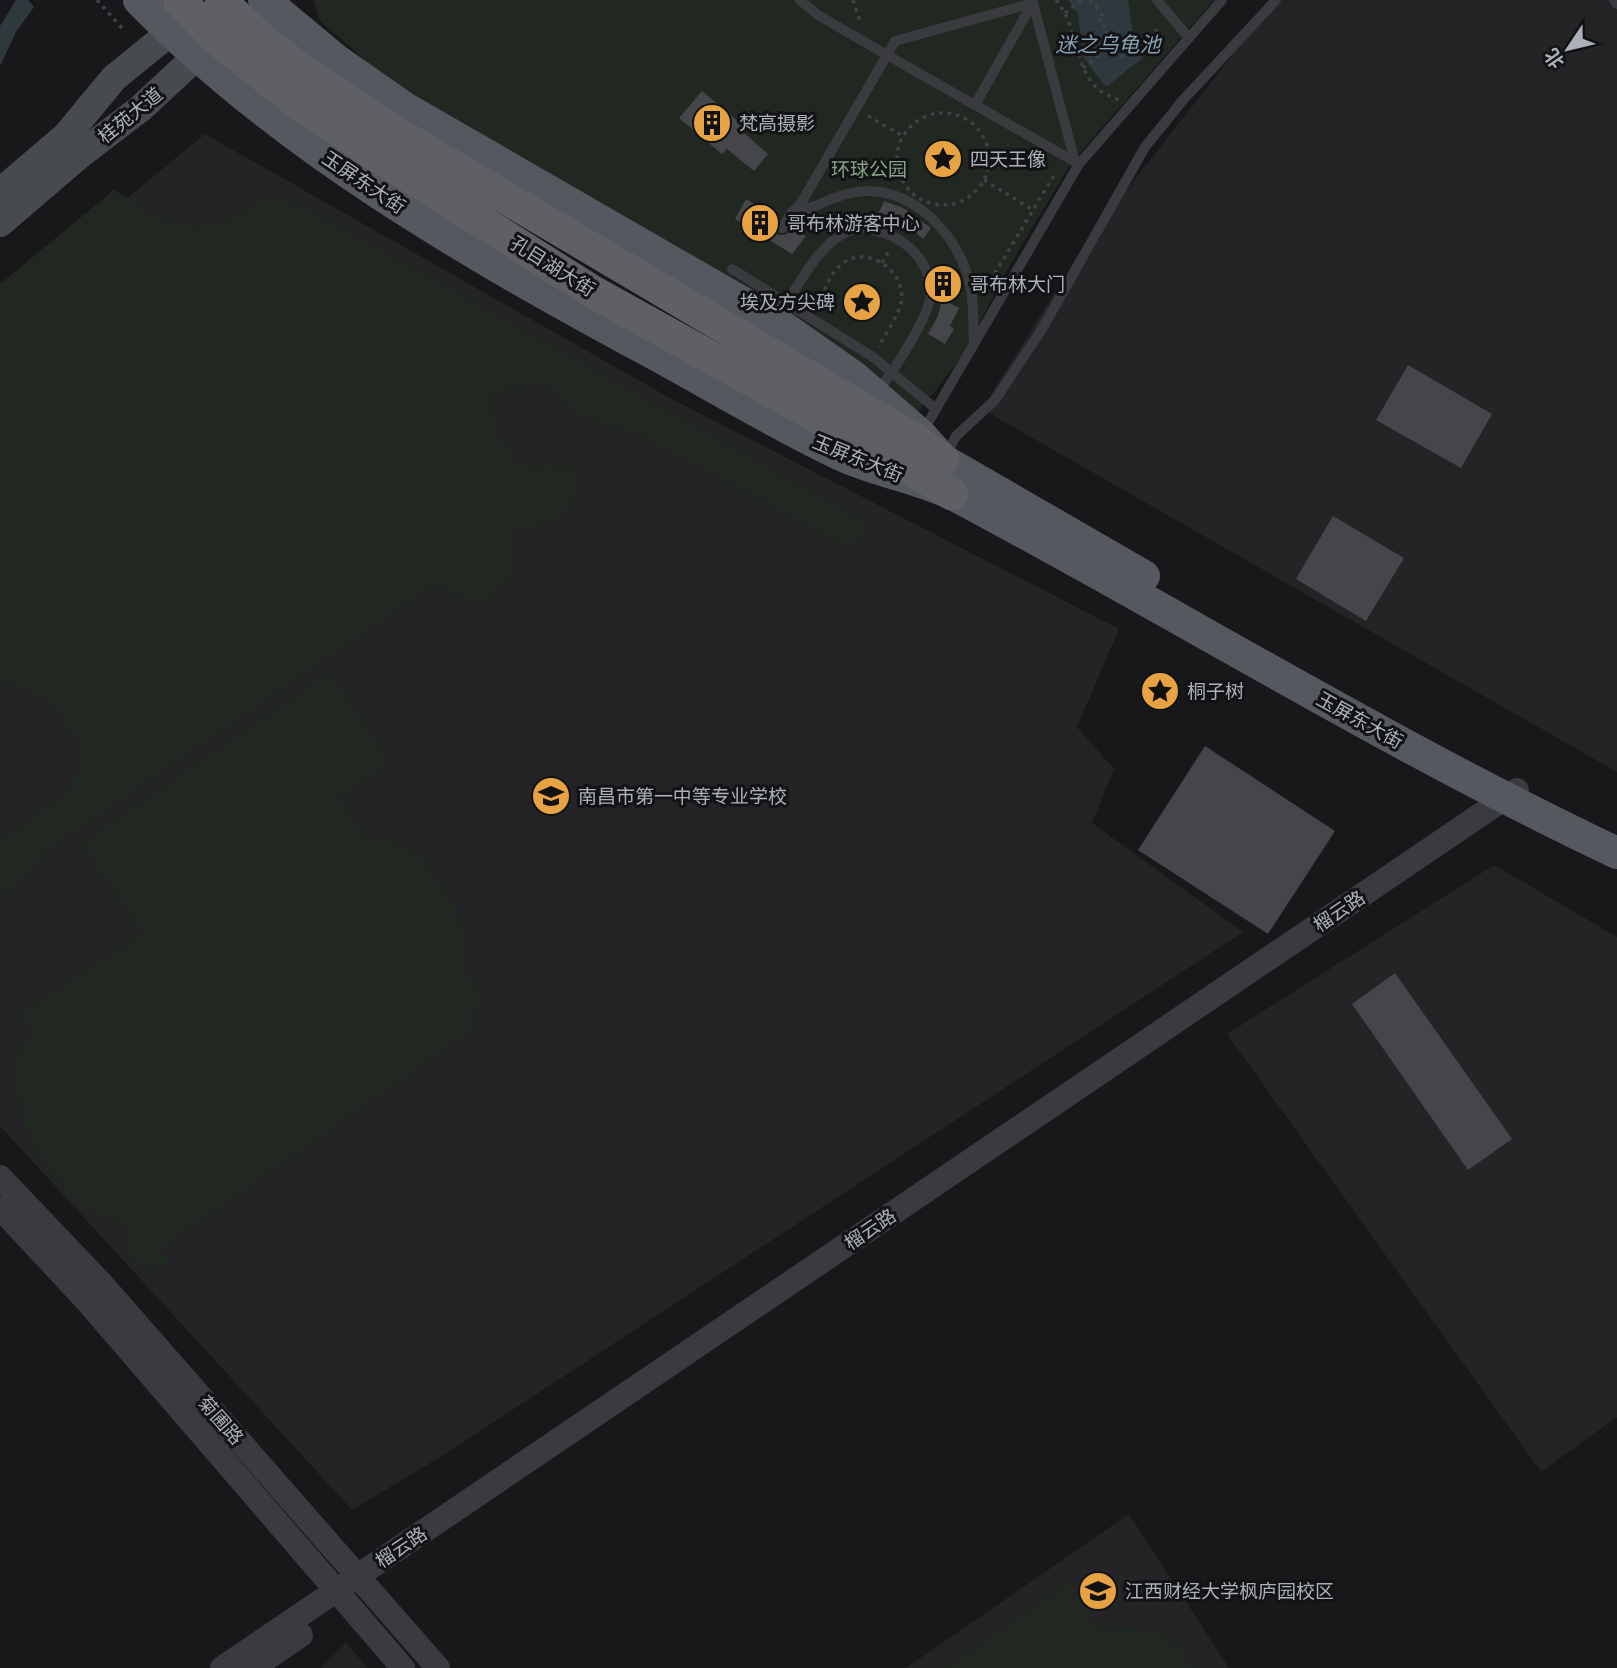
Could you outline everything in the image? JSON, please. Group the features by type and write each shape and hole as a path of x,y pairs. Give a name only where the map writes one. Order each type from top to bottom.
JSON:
{"highway":[{"name":"孔目湖大街","path":"179,0 217,39 279,88 384,160 593,292 924,442"},
{"name":"孔目湖大街","path":"221,0 238,18 315,81 397,134 924,442 952,494"}],"main road":[{"name":"玉屏东大街","path":"139,0 197,57 283,126 386,200 581,314 840,455 952,494 1617,853"},
{"name":"桂苑大道","path":"0,192 66,136 114,79 209,2 221,0"},
{"name":"桂苑大道","path":"0,223 77,157 141,108 254,0"},
{"name":"玉屏东大街","path":"264,0 335,59 405,108 782,312 853,376 884,384 924,442 1516,797 1617,836"}],"street":[{"name":"榴云路","path":"253,1668 364,1582 1516,797"},
{"name":"菊圃路","path":"0,1177 101,1283 438,1668"},
{"name":"菊圃路","path":"0,1208 85,1299 403,1668"},
{"name":"榴云路","path":"222,1668 341,1598"}],"lane":[{"path":"800,0 818,15 1073,161"},
{"path":"1157,0 1189,38"},
{"path":"924,442 1073,161 1130,105 1222,0"},
{"path":"924,442 956,436 995,400 1042,329 1145,146 1276,0"},
{"path":"1614,0 1617,4"},
{"path":"782,228 800,205 895,41 1034,2"},
{"path":"975,105 1034,2"},
{"path":"1034,2 1073,161"},
{"path":"800,205 808,209 841,196 867,191 891,193 915,204 950,237 961,260 971,289 974,344"},
{"path":"732,269 782,312 808,267 844,234 862,228 885,233 907,245 925,268 931,294 926,312 884,384"}],"path":[{"path":"97,0 121,28"},
{"path":"1056,0 1071,23 1075,48 1083,68 1100,90 1130,105"},
{"path":"1065,13 1082,0"},
{"path":"1090,0 1104,17 1099,21 1108,32 1103,36 1121,57 1173,20"},
{"path":"1095,6 1102,0"},
{"path":"1083,68 1111,46"},
{"path":"856,108 903,136"},
{"path":"943,113 966,119 976,126 988,146 990,158 985,180 977,191 960,203 939,206 918,198 905,185 897,166 903,136 910,126 931,114 943,113"},
{"path":"972,311 1033,210 1073,161"},
{"path":"985,180 1033,210"},
{"path":"819,302 828,283 843,263 857,257 875,259 882,263 900,285 902,301 883,339"}],"shaded area":[{"path":"1276,0 1617,0 1617,772 982,409 1090,236"},
{"name":"南昌市第一中等专业学校","path":"205,134 670,398 1119,629 1077,727 1114,769 1092,823 1243,932 442,1456 352,1510 0,1126 0,302"},
{"path":"1494,865 1617,937 1617,1417 1541,1472 1227,1034"},
{"name":"江西财经大学枫庐园校区","path":"1129,1514 1229,1668 906,1668"},
{"path":"346,1643 368,1668 321,1668"}],"green space":[{"name":"环球公园","path":"314,0 1214,0 1072,162 1008,268 963,355 918,413 370,73 364,59 319,20"},
{"path":"114,190 158,217 193,226 232,218 262,199 297,202 869,523 851,549 632,432 579,417 543,383 493,393 496,433 521,465 577,466 583,489 558,522 513,531 515,577 481,606 434,586 47,852 23,881 0,897 0,840 72,787 79,745 49,701 0,680 0,284"},
{"path":"329,672 391,762 339,798 365,835 402,844 423,858 455,903 463,930 465,965 487,1003 471,1015 478,1027 164,1248 169,1264 158,1272 130,1260 121,1224 95,1216 75,1200 47,1169 30,1144 16,1093 15,1058 30,1029 21,1013 142,933 80,843"},
{"path":"1069,1581 1096,1625 1161,1632 1186,1654 1195,1668 946,1668"}],"water":[{"path":"16,0 28,0 34,7 16,32 0,66 0,26"},
{"name":"迷之乌龟池","path":"1068,0 1128,0 1134,41 1145,56 1106,87 1083,57 1078,14"}],"building":[{"name":"梵高摄影","path":"702,91 745,127 742,131 768,154 754,171 727,149 722,154 679,118"},
{"path":"746,199 778,219 774,228 778,235 786,235 792,227 806,236 792,254 735,219"},
{"path":"884,201 903,208 931,228 923,239 905,224 878,214"},
{"path":"942,299 959,308 950,326 954,329 945,344 928,334 938,316"},
{"path":"1408,365 1492,414 1461,468 1376,420"},
{"path":"1333,516 1404,558 1366,621 1296,579"},
{"path":"1205,746 1335,831 1268,934 1138,850"},
{"path":"1395,973 1512,1139 1468,1170 1352,1004"}],"place":[{"name":"梵高摄影","path":"712,123"},
{"name":"四天王像","path":"943,159"},
{"name":"哥布林游客中心","path":"760,223"},
{"name":"哥布林大门","path":"943,284"},
{"name":"埃及方尖碑","path":"862,302"},
{"name":"桐子树","path":"1160,691"},
{"name":"南昌市第一中等专业学校","path":"551,796"},
{"name":"江西财经大学枫庐园校区","path":"1098,1591"}]}
